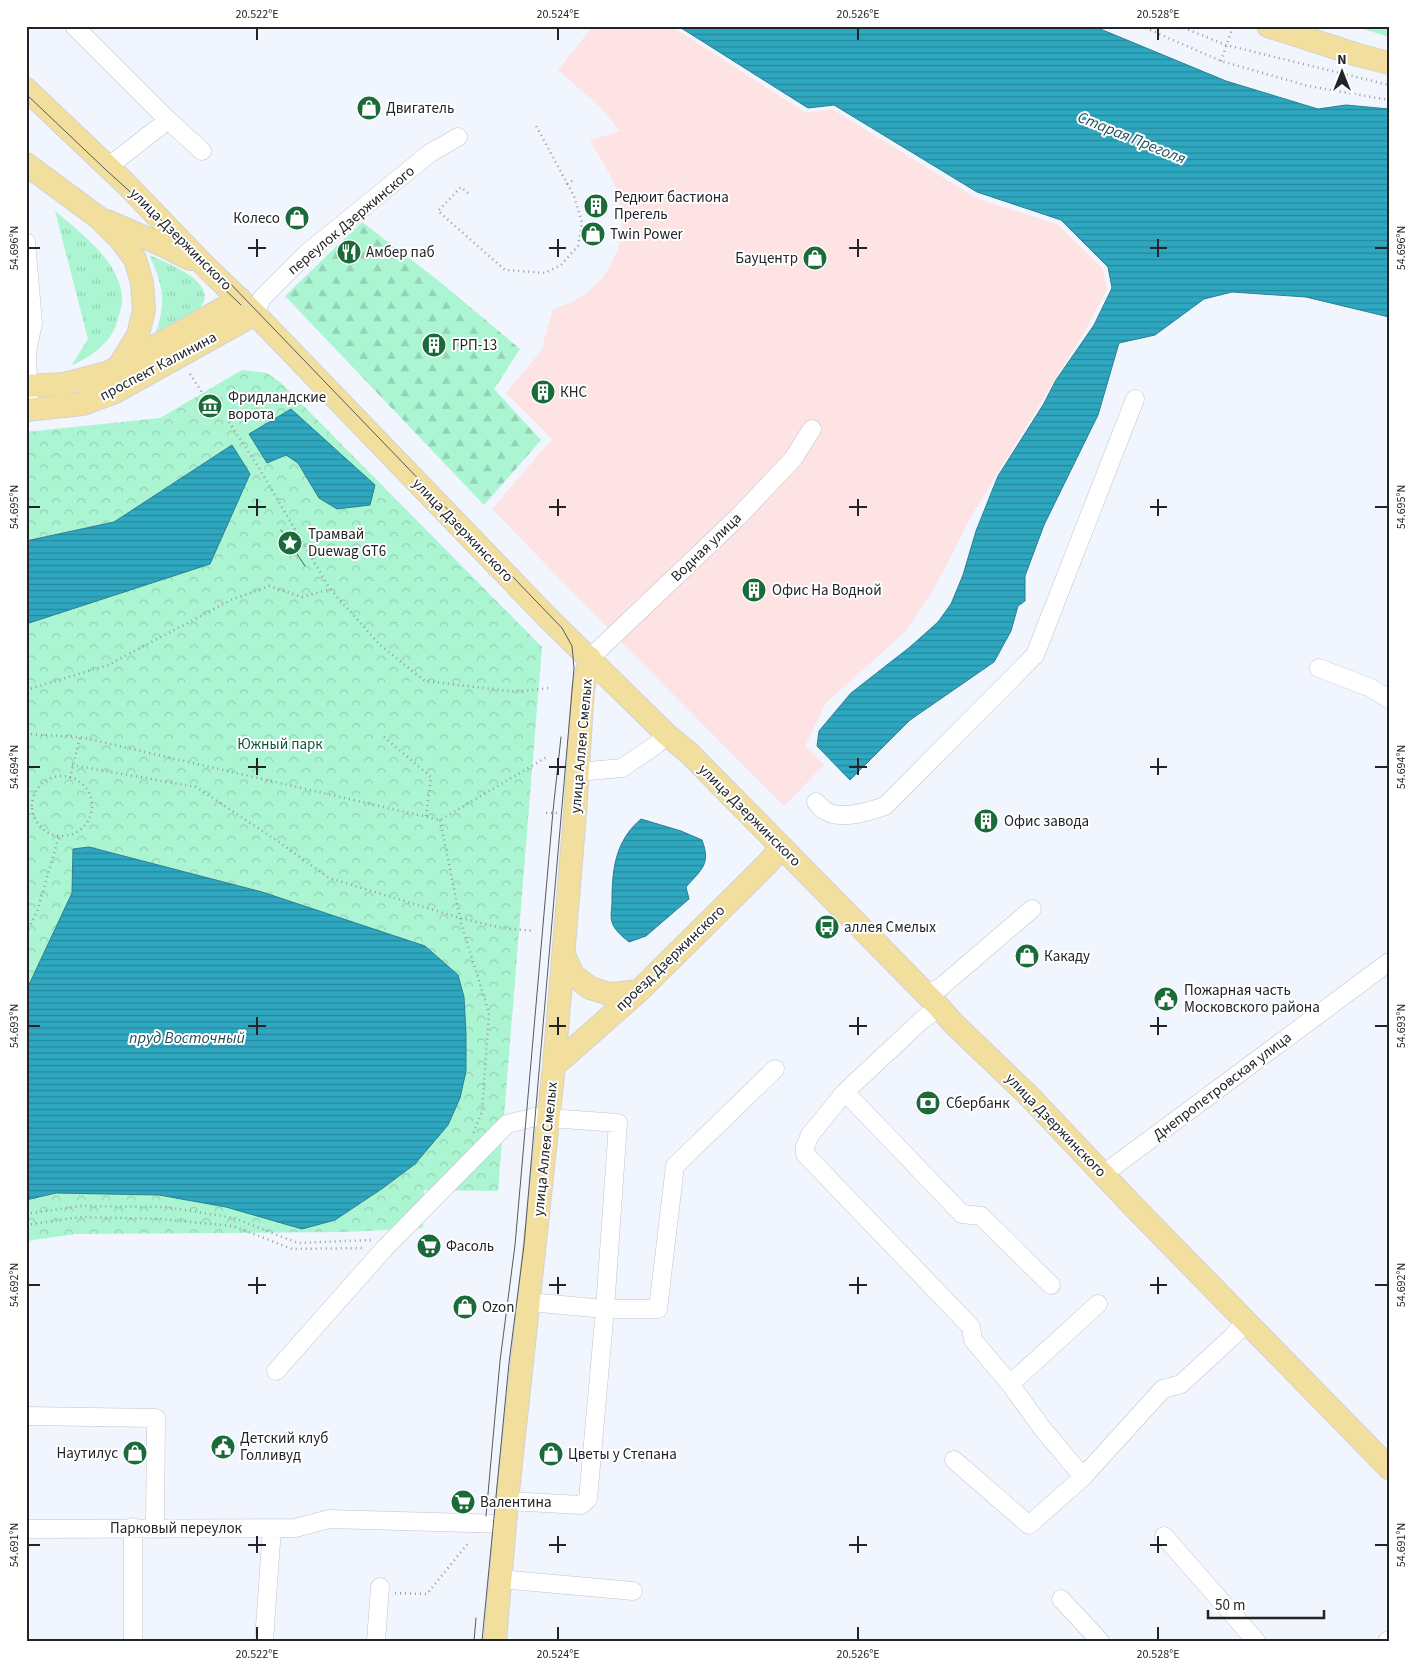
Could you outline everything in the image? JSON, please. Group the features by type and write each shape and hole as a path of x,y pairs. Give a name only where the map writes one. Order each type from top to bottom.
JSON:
{"main road":[{"path":"1268,26 1358,56 1389,63"},
{"name":"улица Дзержинского","path":"26,89 153,211 208,270 248,306 548,618 666,734 689,753 782,846 953,1023 1030,1097 1389,1468"},
{"path":"26,105 93,169 99,171 108,167"},
{"path":"26,164 99,218 120,239 135,259 142,283 144,310 138,334 108,384 83,404"},
{"path":"99,218 162,245 208,270"},
{"name":"проспект Калинина","path":"27,386 78,381 107,374 248,306"},
{"name":"проспект Калинина","path":"28,410 83,404 115,392 248,306"},
{"name":"улица Аллея Смелых","path":"495,1641 507,1501 554,1066 583,689 590,658"},
{"name":"проезд Дзержинского","path":"554,1066 639,991 766,865 782,846"},
{"path":"563,958 566,958 572,975 590,988 613,994 639,991"}],"street":[{"path":"74,26 202,152"},
{"path":"108,167 168,120"},
{"name":"переулок Дзержинского","path":"248,306 262,298 306,254 430,153 458,138"},
{"path":"26,242 33,323 27,352 28,410"},
{"path":"816,802 824,811 844,816 864,813 885,806 1035,655 1135,399"},
{"name":"Водная улица","path":"590,658 738,517 793,459 812,429"},
{"path":"1319,668 1371,688 1389,699"},
{"path":"578,772 622,768 656,745 666,734"},
{"path":"1032,909 941,987 922,1020 845,1092 810,1135 804,1147 804,1154 971,1327 973,1340 1083,1477"},
{"name":"Днепропетровская улица","path":"1105,1175 1113,1167 1389,962"},
{"path":"528,1302 605,1309 658,1309 674,1166 775,1069"},
{"path":"845,1092 962,1214 981,1216 1052,1285"},
{"path":"276,1372 384,1249 507,1124 525,1118 618,1123 605,1309 588,1499 580,1505 507,1501"},
{"path":"1010,1384 1098,1304"},
{"path":"954,1460 1029,1525 1083,1477 1162,1389 1181,1384 1246,1322"},
{"path":"26,1416 156,1418 155,1527"},
{"name":"Парковый переулок","path":"26,1529 133,1527 295,1528 329,1519 505,1524"},
{"path":"133,1527 133,1641"},
{"path":"264,1641 272,1528"},
{"path":"1164,1536 1256,1641"},
{"path":"500,1580 633,1591"},
{"path":"376,1641 380,1590"},
{"path":"1061,1599 1100,1641"}],"path":[{"path":"1140,26 1221,61 1308,86 1389,100"},
{"path":"1179,26 1226,45 1389,85"},
{"path":"1221,61 1233,26"},
{"path":"468,193 461,187 438,211 501,268 505,270 545,273 561,265 578,246 582,223 574,196 535,124"},
{"path":"567,184 575,179"},
{"path":"190,374 207,400"},
{"path":"229,422 241,438 330,589 380,645 425,680 518,692 548,688"},
{"path":"26,690 108,665 231,600 269,586 302,597 330,589"},
{"path":"26,734 80,737 440,820 547,756"},
{"path":"70,778 80,737"},
{"path":"384,737 431,777 426,817"},
{"path":"72,765 196,787 329,878 460,918 502,928 534,931"},
{"path":"60,776 79,782 86,788 92,807 85,825 78,832 69,836 59,836 50,834 41,828 35,820 32,811 32,801 36,792 46,782 60,776"},
{"path":"440,820 460,918 489,1012 482,1112 471,1137"},
{"path":"26,933 37,912 59,836"},
{"path":"26,1214 79,1206 167,1206 234,1218 298,1242 380,1240"},
{"path":"26,1225 80,1217 161,1220 233,1226 292,1249 367,1248"},
{"path":"380,1590 427,1594 469,1542"}],"shaded area":[{"path":"593,26 671,26 806,113 832,109 978,199 1057,224 1103,269 1107,290 1083,334 972,515 933,591 905,632 826,703 805,746 824,765 784,806 492,509 552,439 506,393 541,351 553,309 570,303 585,294 599,282 610,267 622,234 623,216 616,188 590,140 620,131 601,108 558,70"}],"green space":[{"path":"1354,26 1389,26 1389,37"},
{"path":"55,211 99,251 109,263 121,290 122,304 111,335 94,353 71,366 88,339"},
{"path":"362,222 439,281 520,349 494,389 541,440 484,505 285,296"},
{"path":"149,255 170,264 193,278 201,286 205,295 202,305 192,315 155,336 161,316 162,298 158,276"},
{"name":"Южный парк","path":"242,370 267,373 281,383 542,647 498,1191 424,1190 423,1228 345,1232 76,1234 26,1241 26,432 160,418"}],"water":[{"name":"Старая Преголя","path":"678,26 1093,26 1226,81 1318,109 1346,105 1389,109 1389,317 1306,297 1232,292 1204,299 1155,335 1119,343 1098,415 1044,525 1025,576 1025,601 1018,606 1011,631 994,662 910,720 850,780 817,746 819,731 851,693 910,647 938,622 951,604 963,575 976,531 998,476 1043,405 1056,380 1094,325 1112,288 1108,267 1061,220 977,192 834,105 808,108"},
{"path":"291,409 375,485 370,505 337,509 319,498 298,463 286,455 267,463 249,434"},
{"path":"232,445 250,474 210,564 26,624 26,541 114,522"},
{"path":"641,819 681,831 702,840 706,855 700,871 686,887 689,899 646,936 629,942 617,931 612,922 614,867 620,846 632,828"},
{"name":"пруд Восточный","path":"89,847 262,892 425,946 458,975 464,997 466,1034 466,1071 460,1098 448,1125 415,1164 335,1220 302,1229 226,1207 159,1195 56,1193 26,1200 26,991 72,893 73,849"}],"tram line":[{"path":"26,94 223,276 562,628 572,646 574,668 524,1245 509,1363 482,1641"},
{"path":"191,257 241,305"},
{"path":"281,530 305,566"},
{"path":"486,1516 500,1361 515,1245 561,737"},
{"path":"474,1641 476,1618"}],"place":[{"name":"Двигатель","path":"369,108"},
{"name":"Редюит бастиона Прегель","path":"596,206"},
{"name":"Колесо","path":"297,218"},
{"name":"Twin Power","path":"593,234"},
{"name":"Амбер паб","path":"349,252"},
{"name":"Бауцентр","path":"815,258"},
{"name":"ГРП-13","path":"434,345"},
{"name":"КНС","path":"543,392"},
{"name":"Фридландские ворота","path":"210,406"},
{"name":"Трамвай Duewag GT6","path":"290,543"},
{"name":"Офис На Водной","path":"754,590"},
{"name":"Офис завода","path":"986,821"},
{"name":"аллея Смелых","path":"827,927"},
{"name":"Какаду","path":"1027,956"},
{"name":"Пожарная часть Московского района","path":"1166,999"},
{"name":"Сбербанк","path":"928,1103"},
{"name":"Фасоль","path":"429,1246"},
{"name":"Ozon","path":"465,1307"},
{"name":"Детский клуб Голливуд","path":"223,1447"},
{"name":"Наутилус","path":"135,1453"},
{"name":"Цветы у Степана","path":"551,1454"},
{"name":"Валентина","path":"463,1502"}]}
